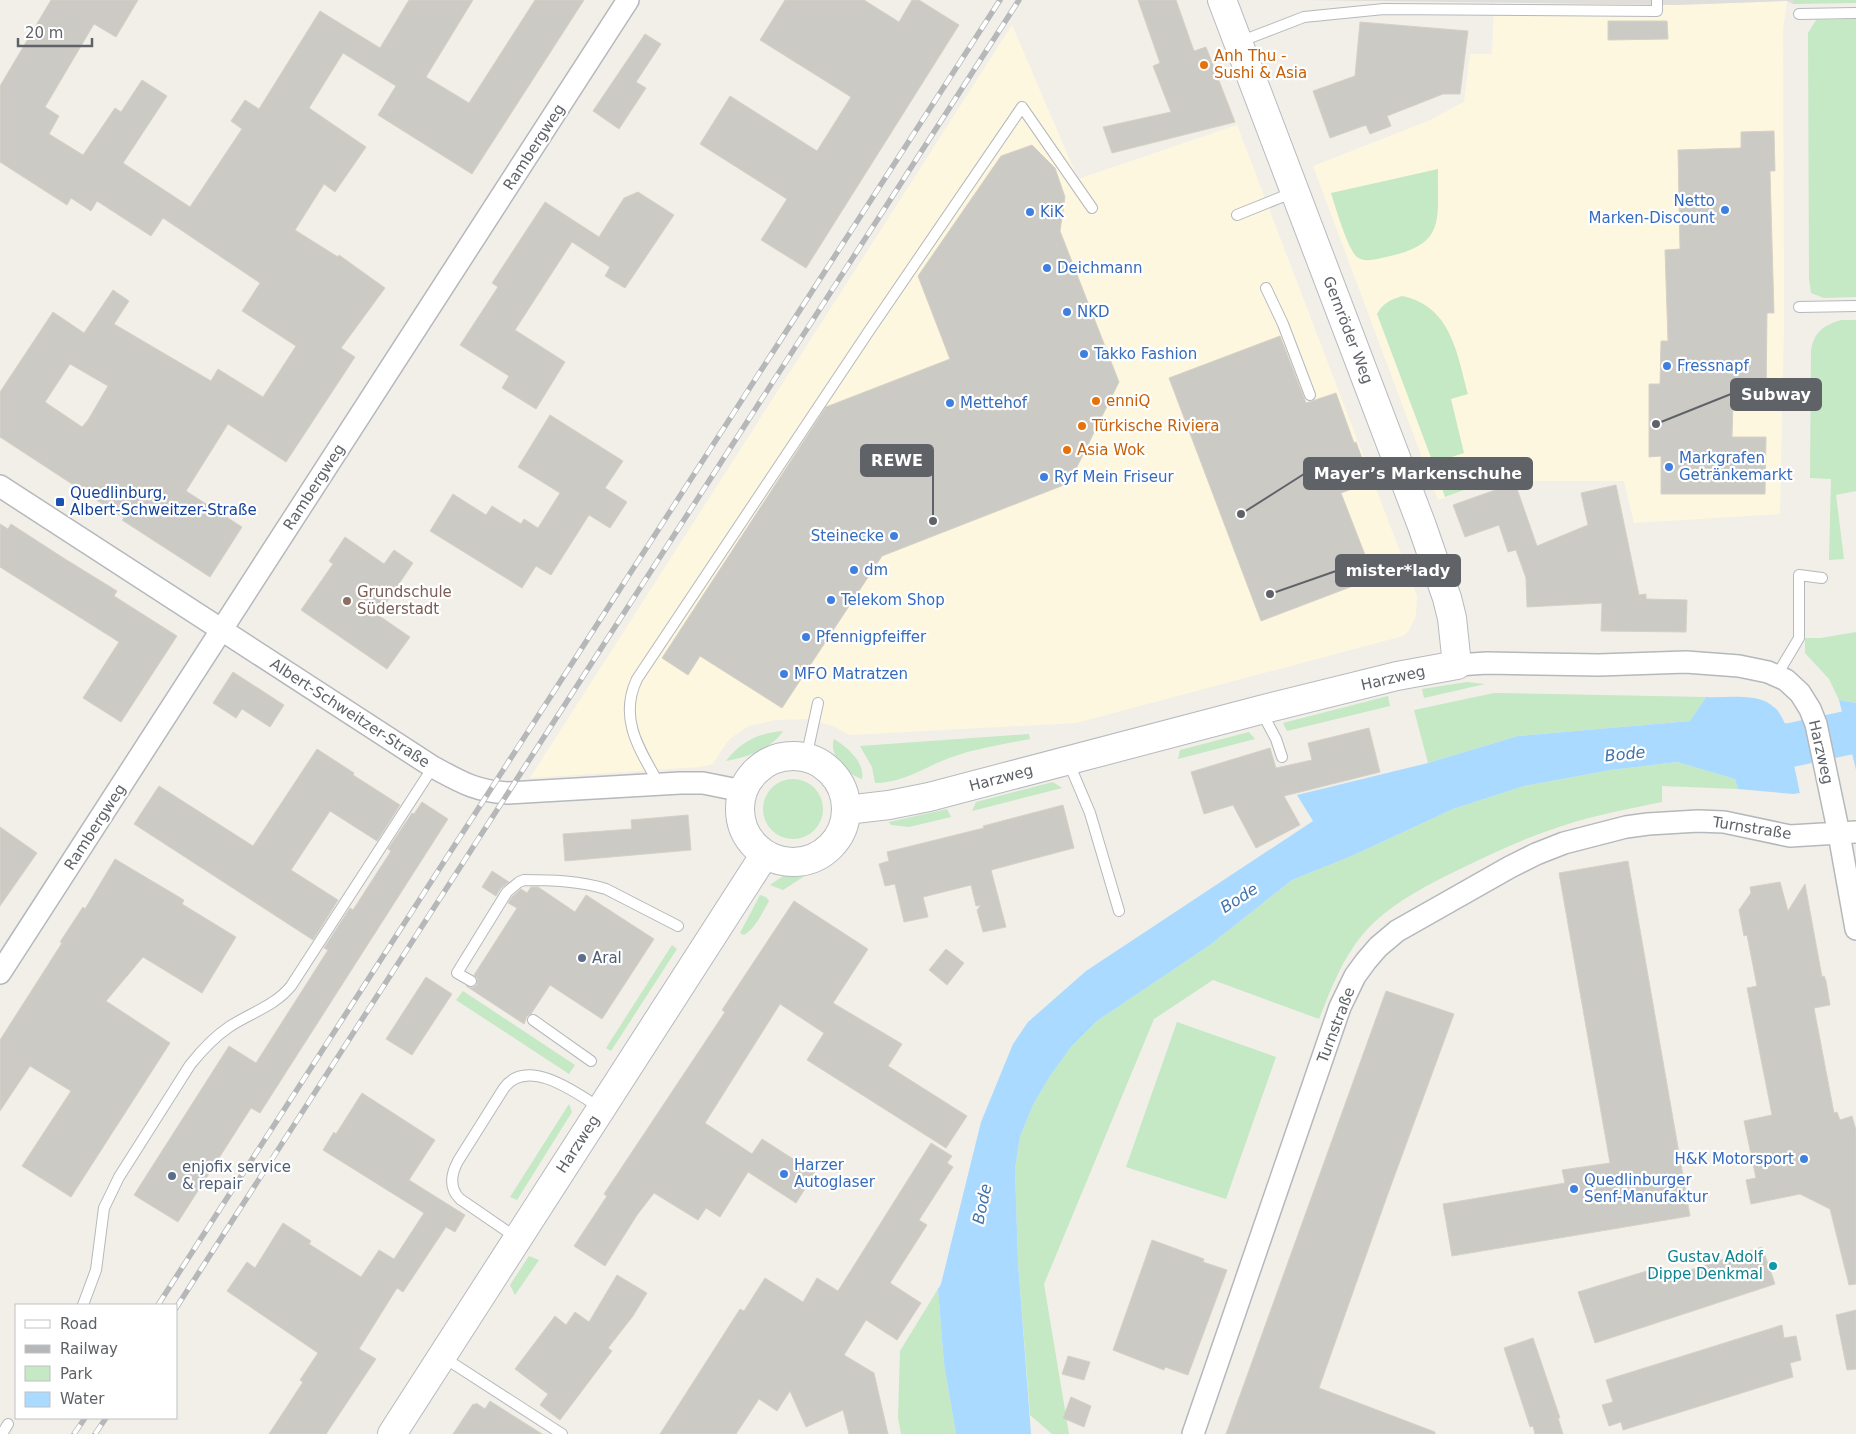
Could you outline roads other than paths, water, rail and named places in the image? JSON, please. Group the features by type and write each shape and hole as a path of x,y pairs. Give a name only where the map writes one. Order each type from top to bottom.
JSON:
{"main road":[{"name":"Gernröder Weg","path":"1222,0 1422,526 1447,598 1452,618 1457,665"},
{"name":"Harzweg","path":"846,810 889,805 925,798 1260,710 1398,676 1457,665"},
{"path":"787,757 806,758 820,764 832,774 841,786 846,810 844,823 830,847 818,856 791,862 777,860 765,854 752,842 743,826 740,809 743,791 753,775 768,762 787,757"},
{"name":"Harzweg","path":"392,1434 765,854"}],"street":[{"name":"Rambergweg","path":"0,973 628,0"},
{"name":"Albert-Schweitzer-Straße","path":"0,486 433,767 468,786 489,792 507,793 703,783 743,791"},
{"name":"Harzweg","path":"1457,665 1487,663 1599,664 1686,662 1739,666 1782,677 1800,693 1813,716 1818,731 1829,786 1847,833 1856,929"},
{"name":"Turnstraße","path":"1193,1434 1340,1007 1355,976 1378,947 1397,931 1510,867 1545,850 1594,834 1648,824 1698,821 1732,823 1790,836 1847,833"}],"lane":[{"path":"1238,42 1304,17 1384,5 1657,11 1657,0"},
{"path":"1799,14 1856,13"},
{"path":"659,784 641,751 630,724 629,704 637,679 869,331 1022,107 1092,208"},
{"path":"1237,215 1295,192"},
{"path":"1266,288 1283,324 1310,395"},
{"path":"1799,307 1856,306"},
{"path":"1782,677 1799,638 1799,576 1822,578"},
{"path":"806,758 818,703"},
{"path":"1260,710 1276,739 1282,757"},
{"path":"1068,760 1090,813 1119,911"},
{"path":"83,1304 96,1270 103,1214 109,1195 118,1177 190,1065 217,1036 276,1000 291,986 433,767"},
{"path":"471,981 456,973 508,892 524,880 595,885 678,926"},
{"path":"533,1020 592,1061"},
{"path":"518,1238 460,1199 453,1190 452,1185 453,1172 458,1161 504,1088 511,1081 518,1078 532,1075 540,1076 573,1090 601,1108"},
{"path":"442,1357 562,1434"},
{"path":"2,1434 8,1424"}],"water":[{"path":"1706,697 1753,698 1767,702 1775,708 1782,717 1791,742 1800,793 1738,789 1735,779 1677,762 1611,770 1524,786 1453,809 1354,855 1292,880 1210,945 1097,1021 1071,1047 1050,1076 1033,1105 1020,1137 1015,1169 1018,1262 1031,1434 956,1434 944,1364 938,1289 941,1284 981,1122 1013,1044 1028,1022 1086,971 1313,821 1297,795 1428,763 1518,736 1690,721"},
{"path":"1839,700 1856,703 1856,770"}],"waterway":[{"name":"Bode","path":"1731,747 1791,745 1856,731"}],"railway":[{"path":"159,1304 1000,0"},
{"path":"178,1305 1019,0"},
{"path":"74,1434 84,1419"},
{"path":"95,1434 105,1419"}],"place":[{"name":"Anh Thu - Sushi & Asia","path":"1204,65"},
{"name":"Netto Marken-Discount","path":"1725,210"},
{"name":"KiK","path":"1030,212"},
{"name":"Deichmann","path":"1047,268"},
{"name":"NKD","path":"1067,312"},
{"name":"Takko Fashion","path":"1084,354"},
{"name":"Fressnapf","path":"1667,366"},
{"name":"enniQ","path":"1096,401"},
{"name":"Mettehof","path":"950,403"},
{"name":"Subway","path":"1656,424"},
{"name":"Türkische Riviera","path":"1082,426"},
{"name":"Asia Wok","path":"1067,450"},
{"name":"Markgrafen Getränkemarkt","path":"1669,467"},
{"name":"Ryf Mein Friseur","path":"1044,477"},
{"name":"Quedlinburg, Albert-Schweitzer-Straße","path":"60,502"},
{"name":"Mayer’s Markenschuhe","path":"1241,514"},
{"name":"REWE","path":"933,521"},
{"name":"Steinecke","path":"894,536"},
{"name":"dm","path":"854,570"},
{"name":"mister*lady","path":"1270,594"},
{"name":"Telekom Shop","path":"831,600"},
{"name":"Grundschule Süderstadt","path":"347,601"},
{"name":"Pfennigpfeiffer","path":"806,637"},
{"name":"MFO Matratzen","path":"784,674"},
{"name":"Aral","path":"582,958"},
{"name":"H&K Motorsport","path":"1804,1159"},
{"name":"Harzer Autoglaser","path":"784,1174"},
{"name":"enjofix service & repair","path":"172,1176"},
{"name":"Quedlinburger Senf-Manufaktur","path":"1574,1189"},
{"name":"Gustav Adolf Dippe Denkmal","path":"1773,1266"}]}
